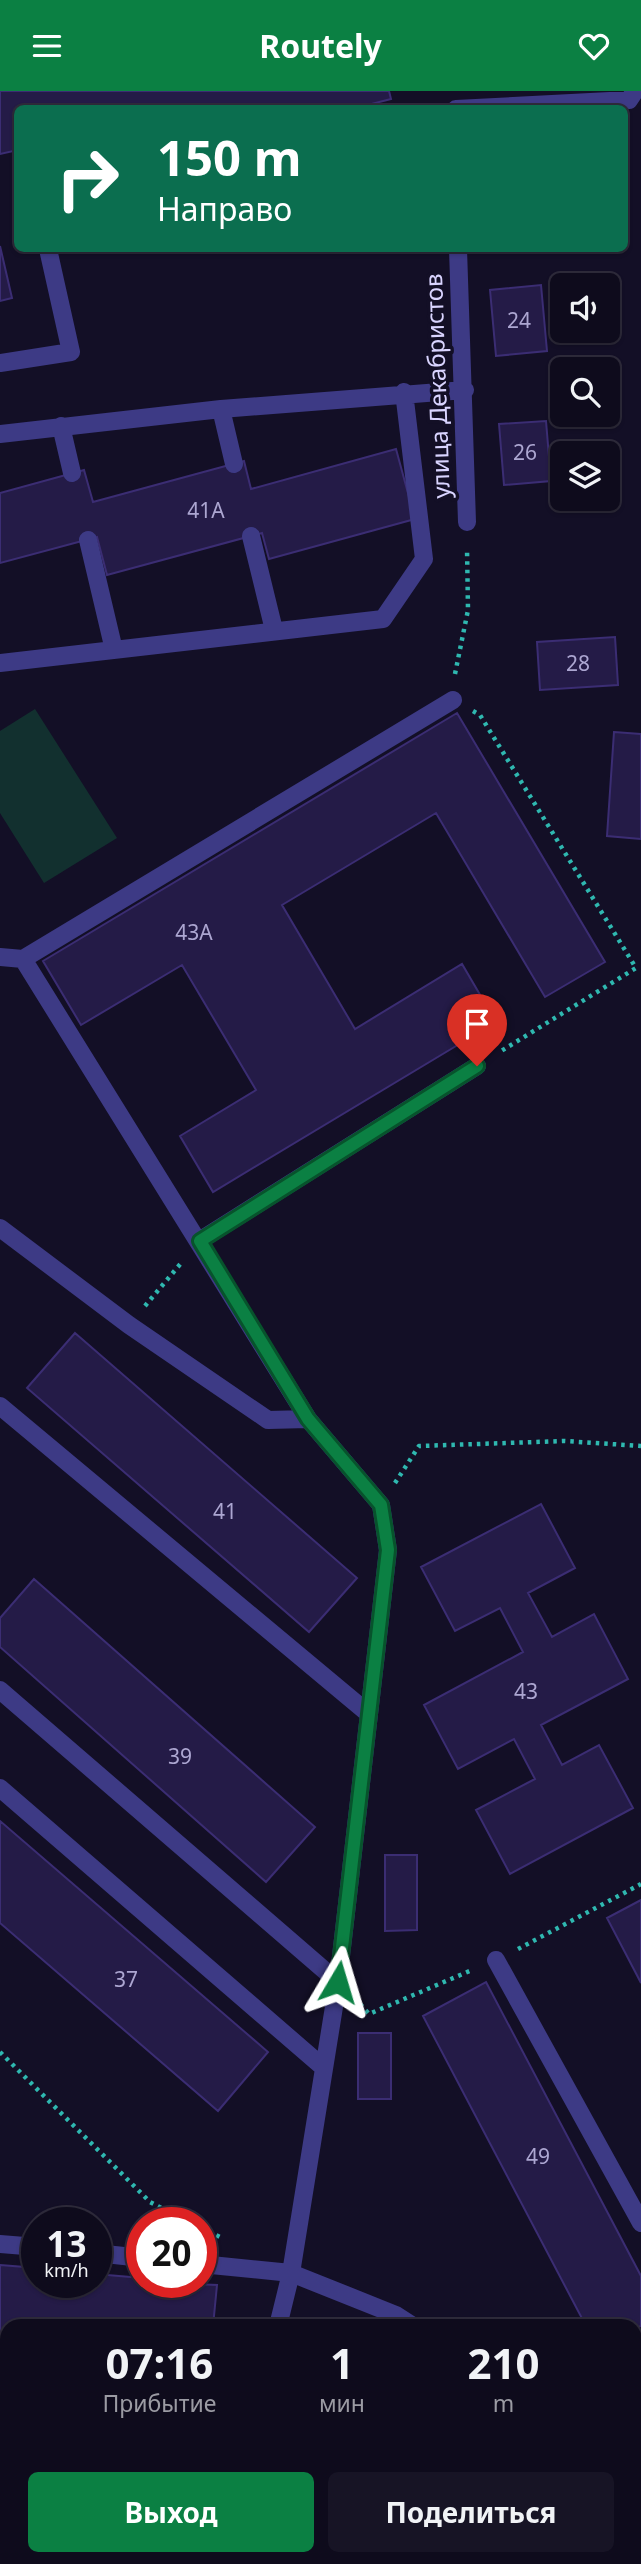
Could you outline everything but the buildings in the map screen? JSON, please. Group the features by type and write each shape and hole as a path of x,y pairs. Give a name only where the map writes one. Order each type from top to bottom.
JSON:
{"lane":[{"path":"473,105 506,99 603,96 629,100 635,91"},
{"path":"0,363 71,352 49,252"},
{"name":"улица Декабристов","path":"458,252 465,390 467,522"},
{"path":"0,434 221,409 404,392 465,390"},
{"path":"0,663 383,618 425,559 404,392"},
{"path":"221,409 234,464"},
{"path":"61,426 72,473"},
{"path":"251,535 274,630"},
{"path":"88,540 114,650"},
{"path":"0,957 23,959 453,699"},
{"path":"23,959 308,1419 381,1505 388,1550 338,1982 291,2273 280,2319"},
{"path":"200,1241 477,1066"},
{"path":"0,1228 129,1325 268,1420 308,1419"},
{"path":"0,1406 369,1714"},
{"path":"0,1690 338,1982"},
{"path":"0,1788 324,2068"},
{"path":"496,1960 641,2223"},
{"path":"0,2244 21,2246"},
{"path":"217,2266 291,2273 402,2319"}],"path":[{"path":"467,522 468,610 459,666 449,688 453,699 480,715 636,968 477,1066"},
{"path":"129,1325 200,1241"},
{"path":"381,1505 419,1446 565,1441 641,1446"},
{"path":"338,1982 369,2014 496,1960 641,1884"},
{"path":"0,2052 150,2202 160,2207"}],"green space":[{"path":"35,709 117,838 44,883 0,813 0,731"}],"route":[{"path":"338,1982 388,1550 381,1505 308,1419 200,1241 477,1066"}]}
